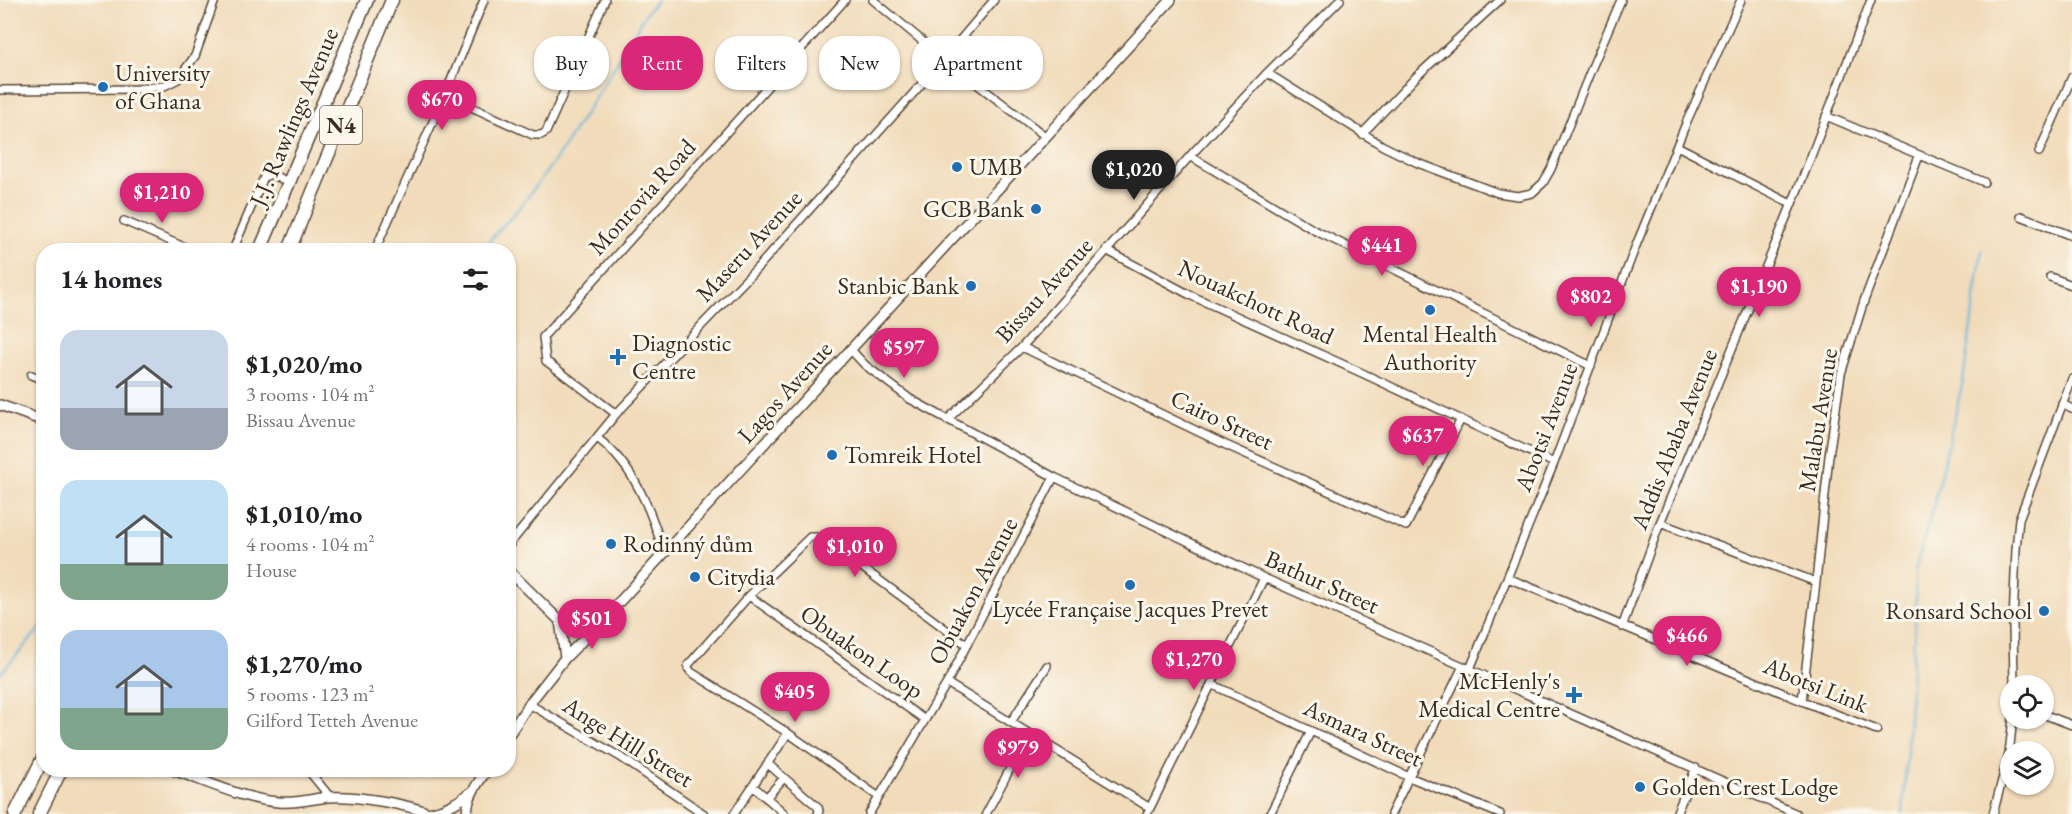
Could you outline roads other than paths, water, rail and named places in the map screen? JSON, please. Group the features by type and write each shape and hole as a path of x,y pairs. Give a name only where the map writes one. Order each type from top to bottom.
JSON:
{"highway":[{"name":"J.J. Rawlings Avenue","path":"263,243 367,0"},
{"name":"J.J. Rawlings Avenue","path":"292,243 392,0"},
{"path":"15,811 36,771"},
{"path":"39,814 58,777"}],"street":[{"path":"0,90 138,89 164,86 178,79 195,56 215,0"},
{"path":"378,243 445,95 484,0"},
{"path":"445,95 533,135 541,135 546,132 605,0"},
{"name":"Monrovia Road","path":"616,414 546,361 543,337 845,0"},
{"path":"873,0 916,36"},
{"name":"Maseru Avenue","path":"964,36 994,0"},
{"name":"Lagos Avenue","path":"516,724 564,658 601,622 1171,0"},
{"name":"Bissau Avenue","path":"947,420 1022,347 1190,156 1340,0"},
{"path":"1362,134 1416,77 1500,0"},
{"path":"1268,73 1362,134 1418,163 1498,193 1518,196 1532,193 1543,183 1551,169 1621,0"},
{"name":"Abotsi Avenue","path":"1391,814 1466,667 1508,578 1620,287 1677,146 1741,0"},
{"name":"Addis Ababa Avenue","path":"1622,627 1660,523 1791,204 1871,0"},
{"path":"2039,152 2072,77"},
{"name":"Maseru Avenue","path":"516,536 616,414 760,265 917,90"},
{"path":"984,90 1045,136"},
{"path":"1826,116 1984,182"},
{"path":"1677,146 1791,204"},
{"path":"1190,156 1314,230 1591,366"},
{"name":"Malabu Avenue","path":"1802,701 1829,456 1845,357 1919,156"},
{"path":"236,243 264,177 271,174 288,182"},
{"path":"2021,216 2072,236"},
{"path":"124,221 175,243"},
{"name":"Nouakchott Road","path":"1106,250 1192,296 1554,463"},
{"path":"2050,277 2072,285"},
{"name":"Cairo Street","path":"1022,347 1226,445 1407,526 1461,419"},
{"name":"Bathur Street","path":"850,349 864,365 910,399 1054,477 1264,578 1797,814"},
{"path":"31,375 36,377"},
{"path":"2014,675 2013,624 2019,519 2072,379"},
{"path":"0,405 36,419"},
{"path":"2062,405 2072,409"},
{"path":"597,438 623,464 639,487 664,553"},
{"name":"Obuakon Avenue","path":"869,814 947,683 1054,477"},
{"path":"1660,523 1816,582"},
{"path":"879,797 788,733 688,668 688,664 749,596 810,537 825,540 966,645"},
{"path":"516,578 560,621 564,658"},
{"path":"947,683 1029,733 1148,811 1264,578"},
{"name":"Abotsi Link","path":"1508,578 1622,627 1877,730"},
{"name":"Obuakon Loop","path":"749,596 925,720"},
{"path":"560,621 601,622"},
{"path":"1011,722 1047,666"},
{"name":"Asmara Street","path":"1211,684 1408,777 1500,814"},
{"name":"Ange Hill Street","path":"529,704 622,758 704,814"},
{"path":"2054,718 2072,725"},
{"path":"1993,814 2009,754 2012,729"},
{"path":"1270,814 1311,731"},
{"path":"734,814 788,733"},
{"path":"986,814 1029,733"},
{"path":"768,764 818,807 818,814"},
{"path":"1676,814 1696,768"},
{"path":"193,777 235,792 277,802 330,797 361,797 430,813 456,805 473,790"},
{"path":"314,777 330,797"},
{"path":"467,814 467,805 473,790 482,777"},
{"path":"766,798 783,778"},
{"path":"753,786 785,814"}],"waterway":[{"path":"487,243 521,206 556,159 646,13 657,0"},
{"path":"1903,814 1916,604 1915,570 1934,504 1963,381 1982,250"},
{"path":"0,674 36,633"}],"place":[{"name":"University of Ghana","path":"103,87"},
{"name":"UMB","path":"957,167"},
{"name":"GCB Bank","path":"1036,209"},
{"name":"Stanbic Bank","path":"971,286"},
{"name":"Mental Health Authority","path":"1430,310"},
{"name":"Diagnostic Centre","path":"618,357"},
{"name":"Tomreik Hotel","path":"832,455"},
{"name":"Rodinný dům","path":"611,544"},
{"name":"Citydia","path":"695,577"},
{"name":"Lycée Française Jacques Prevet","path":"1130,585"},
{"name":"Ronsard School","path":"2044,611"},
{"name":"McHenly's Medical Centre","path":"1574,695"},
{"name":"Golden Crest Lodge","path":"1640,787"}]}
